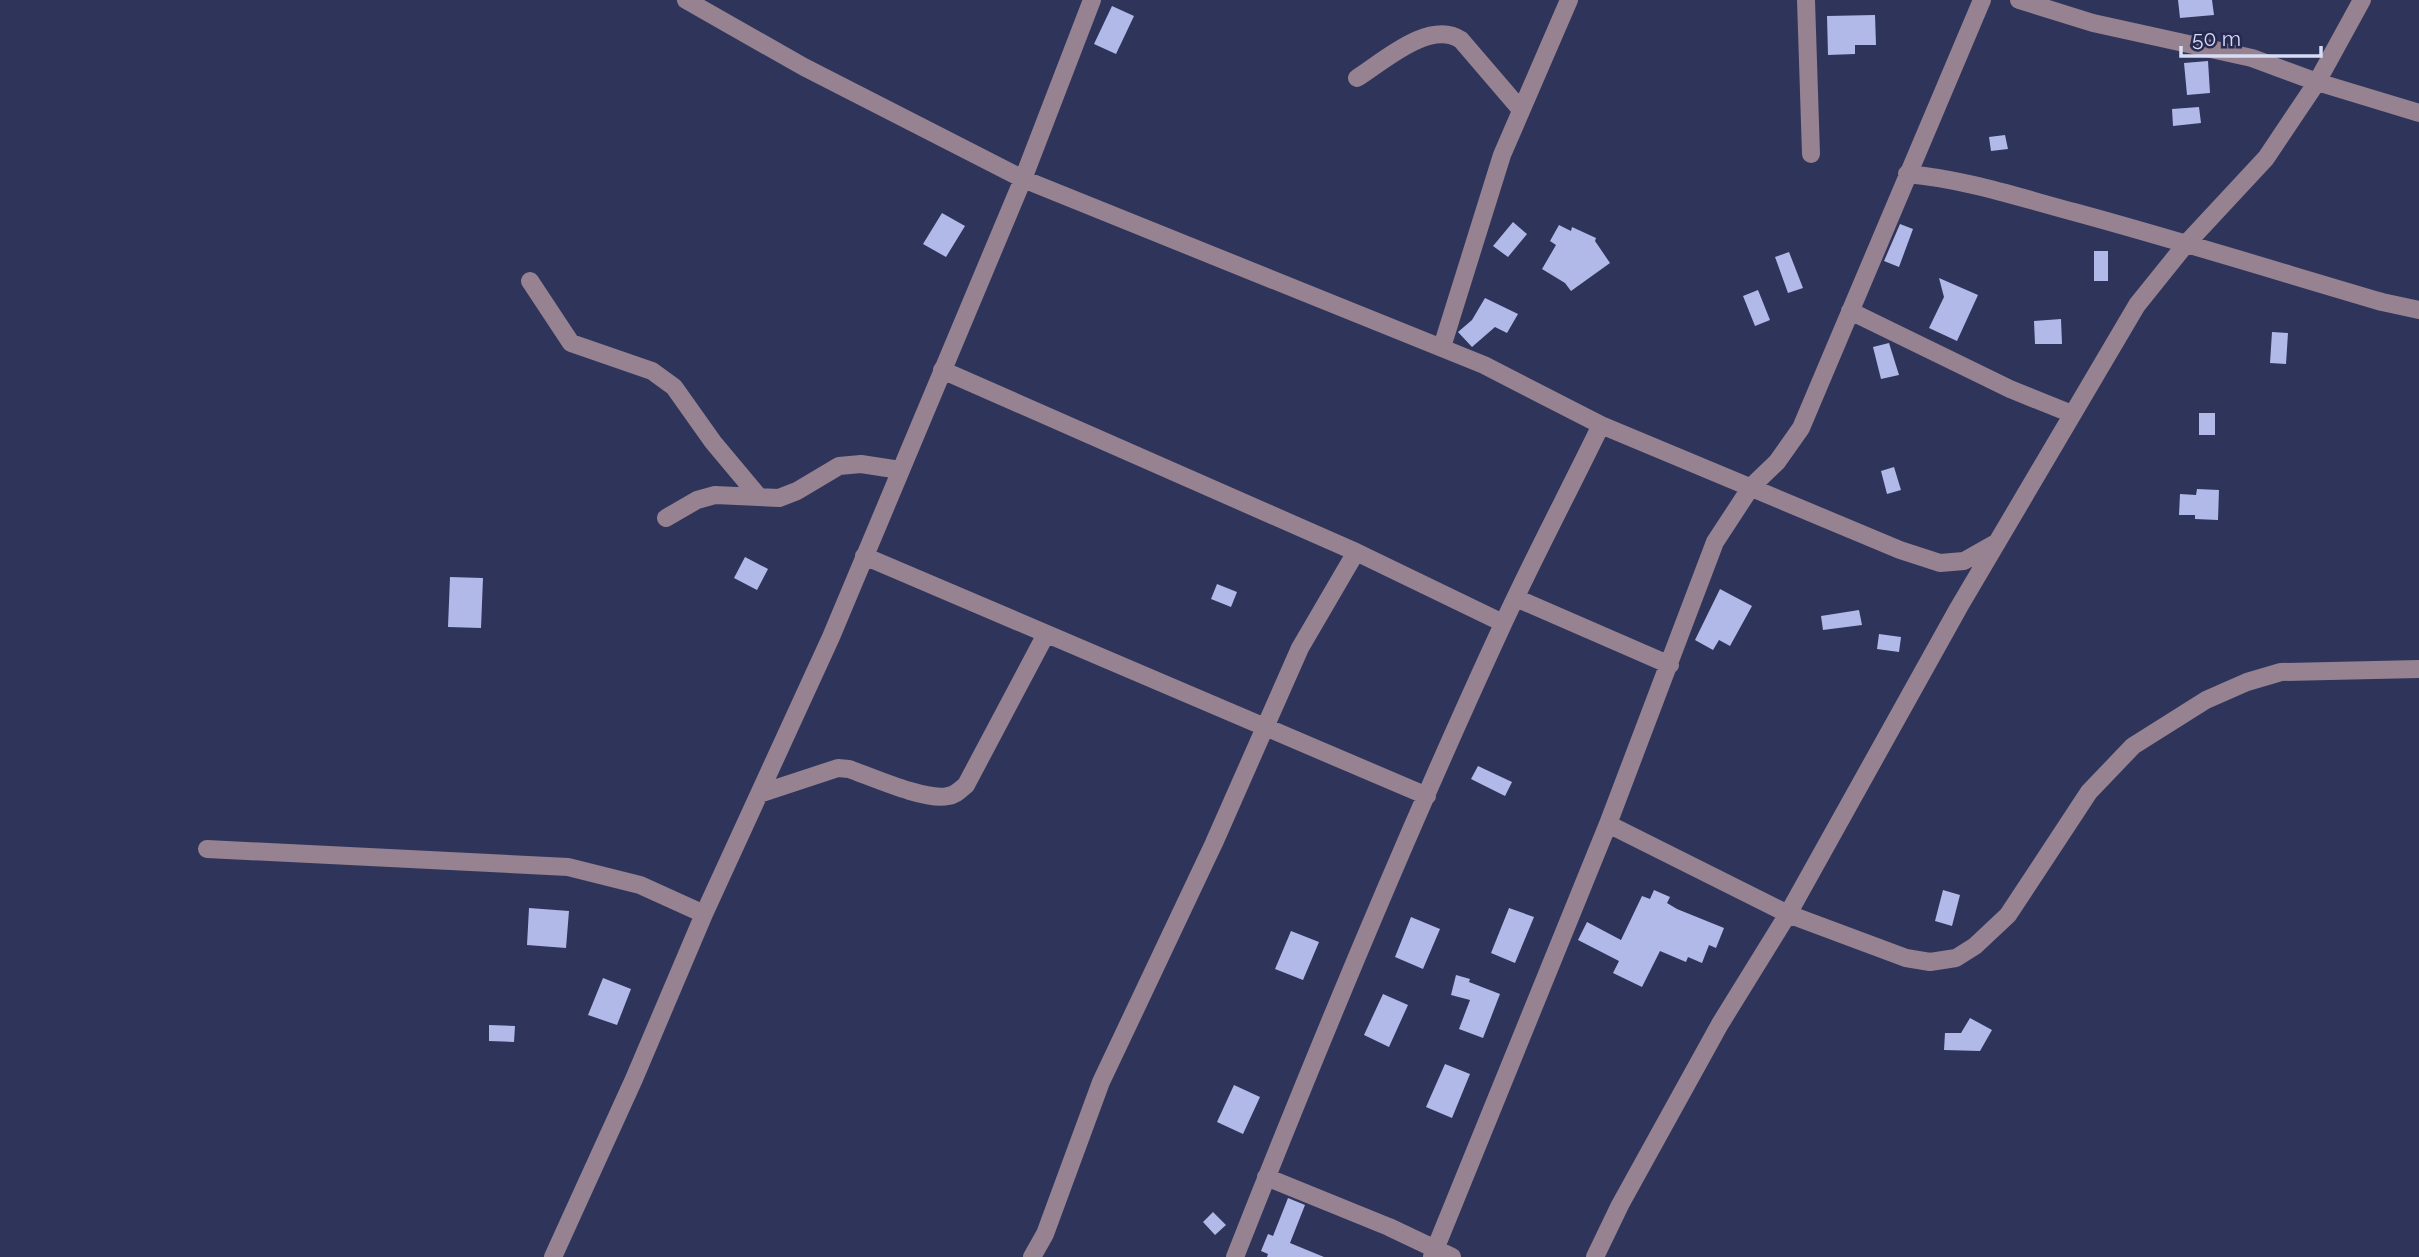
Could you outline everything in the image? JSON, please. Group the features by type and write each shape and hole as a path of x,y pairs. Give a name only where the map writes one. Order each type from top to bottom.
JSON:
{"street":[{"path":"686,0 804,67 1023,179 1484,365 1601,425 1900,550 1940,562 1964,561 1996,544"},
{"path":"553,1257 864,556 1023,179 1092,0"},
{"path":"1441,348 1502,155 1569,0"},
{"path":"1806,0 1811,154"},
{"path":"1434,1252 1608,824 1715,542 1751,487 1777,462 1801,428 1982,0"},
{"path":"2019,0 2093,23 2252,58 2317,82 2419,113"},
{"path":"1595,1257 1620,1205 1720,1024 1788,914 1908,695 2137,305 2186,244 2266,158 2317,82 2362,0"},
{"path":"1357,78 1411,43 1440,33 1452,34 1461,40 1521,110"},
{"path":"1907,174 1945,177 2382,302 2419,310"},
{"path":"530,281 571,343 652,371 674,387 713,442 759,497"},
{"path":"1850,311 2010,389 2072,414"},
{"path":"942,370 1356,552 1503,623"},
{"path":"1235,1257 1332,1013 1503,623 1601,425"},
{"path":"666,518 697,499 715,495 779,498 839,466 862,464 900,470"},
{"path":"1032,1257 1045,1234 1101,1082 1300,648 1356,552"},
{"path":"864,556 1427,796"},
{"path":"1516,598 1670,665"},
{"path":"759,794 838,768 849,769 927,796 946,797 957,793 966,785 1046,634"},
{"path":"1608,824 1788,914 1906,958 1930,962 1956,958 1975,946 2008,915 2090,792 2133,746 2185,713 2247,682 2281,672 2419,668"},
{"path":"207,849 568,867 640,885 705,914"},
{"path":"1266,1177 1434,1252 1452,1257"}],"building":[{"path":"2178,0 2212,0 2214,15 2180,18"},
{"path":"1112,6 1134,16 1116,54 1094,44"},
{"path":"1875,15 1876,45 1855,45 1855,54 1828,55 1827,16"},
{"path":"2208,61 2210,93 2187,95 2184,63"},
{"path":"2199,107 2201,123 2173,126 2172,109"},
{"path":"2005,135 2008,149 1991,151 1989,137"},
{"path":"942,213 965,226 946,257 923,244"},
{"path":"1513,222 1527,234 1508,257 1493,246"},
{"path":"1900,224 1913,229 1899,267 1884,261"},
{"path":"1559,225 1571,231 1572,227 1596,238 1595,241 1610,263 1571,291 1565,283 1542,269 1556,245 1550,241"},
{"path":"2094,251 2108,251 2108,281 2094,281"},
{"path":"1789,252 1803,288 1788,293 1775,257"},
{"path":"1939,278 1978,295 1957,341 1929,328 1944,297"},
{"path":"1758,290 1770,320 1755,326 1743,296"},
{"path":"1485,298 1518,314 1507,333 1495,327 1472,347 1458,332 1472,320"},
{"path":"2061,319 2062,344 2035,344 2034,321"},
{"path":"2272,332 2288,333 2286,364 2270,363"},
{"path":"1889,343 1899,375 1881,379 1873,347"},
{"path":"2199,413 2215,413 2215,435 2199,435"},
{"path":"1894,467 1901,490 1887,494 1881,471"},
{"path":"2197,489 2219,490 2218,520 2179,515 2180,494 2196,495"},
{"path":"745,557 768,569 757,590 734,578"},
{"path":"450,577 483,578 481,628 448,627"},
{"path":"1217,584 1237,592 1231,607 1211,599"},
{"path":"1720,589 1752,606 1730,646 1719,640 1713,650 1695,640"},
{"path":"1859,610 1862,625 1823,630 1821,616"},
{"path":"1879,634 1901,637 1899,652 1877,649"},
{"path":"1478,766 1512,782 1505,796 1471,779"},
{"path":"1654,890 1670,897 1667,903 1677,909 1724,928 1716,948 1709,945 1702,963 1688,957 1686,962 1660,951 1642,987 1613,973 1619,961 1578,940 1587,922 1621,940 1642,896 1650,899"},
{"path":"1943,890 1960,895 1952,926 1935,921"},
{"path":"529,908 569,911 566,948 527,945"},
{"path":"1509,908 1534,917 1515,963 1491,953"},
{"path":"1411,917 1440,929 1423,969 1395,957"},
{"path":"1291,931 1319,942 1303,980 1275,969"},
{"path":"1456,975 1500,994 1483,1038 1459,1029 1470,1000 1451,995"},
{"path":"603,978 631,989 617,1025 588,1015"},
{"path":"1383,994 1408,1005 1389,1047 1364,1035"},
{"path":"1970,1018 1992,1030 1980,1051 1944,1050 1945,1033 1961,1033"},
{"path":"489,1025 515,1026 514,1042 489,1041"},
{"path":"1445,1064 1470,1074 1452,1118 1426,1107"},
{"path":"1234,1085 1260,1097 1243,1134 1217,1122"},
{"path":"1288,1198 1305,1205 1290,1243 1324,1257 1267,1257 1268,1254 1261,1251 1268,1234 1273,1236"},
{"path":"1213,1212 1226,1225 1215,1235 1203,1222"}]}
